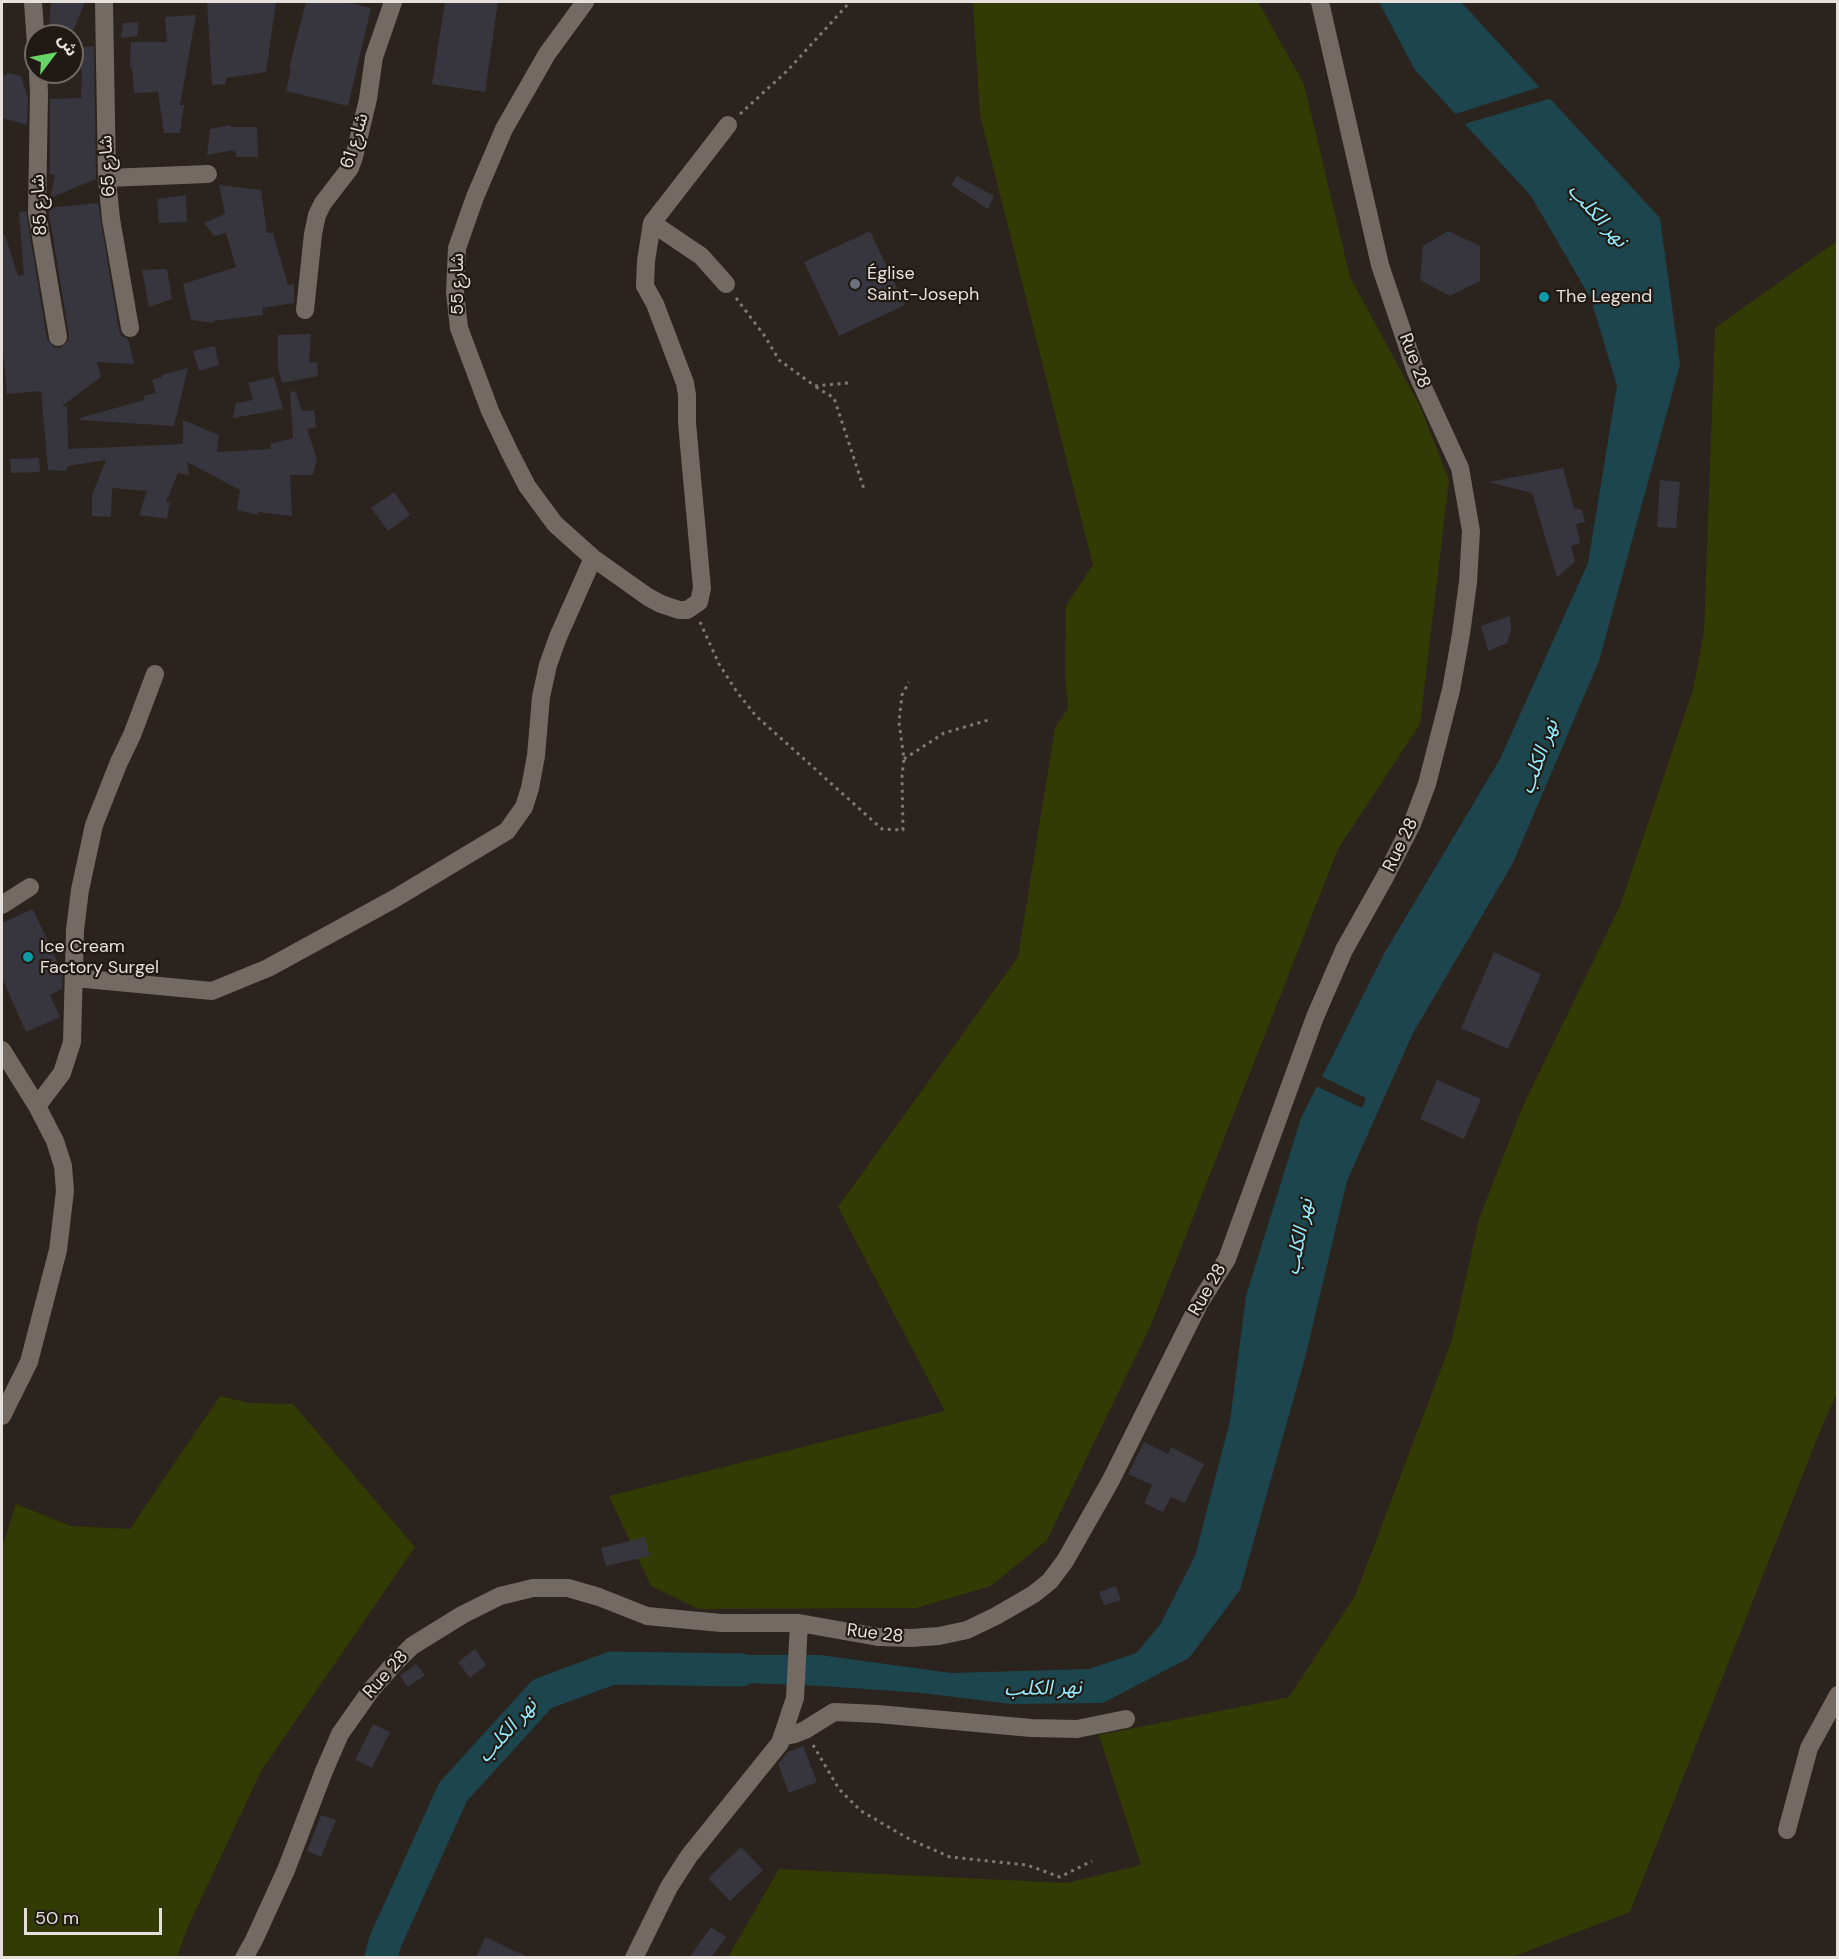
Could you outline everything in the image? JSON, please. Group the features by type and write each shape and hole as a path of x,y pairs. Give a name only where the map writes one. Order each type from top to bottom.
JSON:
{"street":[{"path":"33,2 35,24"},
{"name":"شارع 65","path":"104,2 107,178 111,219 130,328"},
{"name":"شارع 61","path":"305,310 317,215 323,203 350,168 354,157 368,99 374,57 393,2"},
{"name":"شارع 55","path":"585,2 548,54 504,129 475,197 457,248 455,292 459,328 490,411 527,486 555,524 593,558 661,604 679,610 693,607"},
{"name":"Rue 28","path":"244,1958 286,1870 340,1734 371,1690 393,1665 412,1647 462,1615 500,1596 533,1588 568,1588 599,1597 646,1616 721,1623 799,1623 878,1637 939,1636 968,1630 1034,1594 1050,1581 1065,1561 1111,1480 1200,1302 1227,1259 1315,1017 1344,950 1412,824 1427,784 1451,690 1461,634 1468,582 1471,531 1460,468 1416,372 1380,266 1320,2"},
{"name":"شارع 85","path":"39,84 37,213 58,338"},
{"path":"693,607 699,602 702,588 686,389 655,304 645,286 646,261 652,222 728,125"},
{"path":"107,178 208,174"},
{"path":"652,222 701,256 726,284"},
{"path":"75,978 212,991 268,968 394,899 507,831 524,807 530,788 539,732 541,697 548,665 593,558"},
{"path":"37,1106 62,1073 69,1057 72,1042 75,930 80,890 94,825 155,674"},
{"path":"2,905 30,887"},
{"path":"2,1050 55,1140 63,1166 64,1191 58,1250 29,1362 2,1416"},
{"path":"634,1958 669,1887 689,1856 780,1743 795,1698 799,1623"},
{"path":"1787,1830 1809,1748 1838,1695"},
{"path":"783,1736 805,1730 834,1712 1031,1728 1077,1729 1126,1719"}],"path":[{"path":"728,125 787,71 850,2"},
{"path":"726,284 764,336 778,360 834,398 864,489"},
{"path":"815,386 848,383"},
{"path":"693,607 719,664 756,716 882,829 903,830 904,759 899,722 902,696 909,682"},
{"path":"904,759 944,733 992,719"},
{"path":"805,1730 839,1789 861,1811 911,1840 950,1857 1027,1865 1060,1877 1092,1861"}],"green space":[{"path":"973,2 1258,2 1304,84 1350,277 1420,406 1449,480 1420,724 1338,849 1150,1327 1047,1540 991,1586 916,1608 699,1609 651,1586 609,1496 945,1411 838,1207 1018,957 1055,728 1068,708 1065,677 1066,606 1093,565 980,115"},
{"path":"1837,241 1837,1393 1630,1912 1512,1957 728,1957 779,1869 1066,1883 1141,1865 1099,1735 1289,1697 1355,1596 1452,1340 1479,1219 1523,1106 1620,906 1693,690 1704,632 1715,328"},
{"path":"220,1396 249,1403 293,1404 415,1547 261,1771 187,1929 177,1957 2,1957 2,1548 16,1504 71,1526 130,1529"}],"water":[{"path":"1379,2 1461,2 1660,218 1680,365 1599,661 1513,863 1413,1033 1347,1181 1305,1358 1240,1590 1189,1658 1103,1703 1011,1704 922,1693 698,1681 697,1655 820,1655 951,1673 1089,1669 1136,1653 1160,1625 1195,1556 1230,1421 1246,1296 1301,1118 1385,952 1500,759 1588,563 1617,386 1591,299 1531,196 1415,70"}],"pier":[{"path":"1543,86 1552,98 1461,125 1452,115"},
{"path":"1319,1075 1366,1098 1362,1108 1314,1085"}],"building":[{"path":"51,2 85,2 76,24 49,24"},
{"path":"207,2 276,2 266,72 226,78 226,84 212,85"},
{"path":"306,2 346,2 371,8 348,106 286,91 291,68 289,68"},
{"path":"445,2 498,2 485,92 432,84"},
{"path":"196,15 180,105 184,105 180,133 164,133 158,92 134,93 132,67 130,67 131,42 167,42 165,17"},
{"path":"139,22 137,36 121,38 123,23"},
{"path":"94,46 96,179 50,198 55,175 50,174 50,99 81,98 82,84 84,84 84,47"},
{"path":"7,73 21,76 28,99 27,125 2,118 2,75 6,76"},
{"path":"230,125 230,127 257,127 258,157 236,157 235,150 207,155 210,129"},
{"path":"957,176 994,196 988,209 951,185"},
{"path":"219,185 261,190 267,233 273,233 288,285 294,284 294,303 262,308 263,315 213,321 214,323 191,320 183,284 236,267 226,233 214,236 204,223 225,214"},
{"path":"186,195 187,222 159,223 157,199"},
{"path":"98,203 119,330 122,336 128,339 134,364 97,362 101,377 62,406 67,407 68,449 183,444 183,420 219,435 217,452 271,449 270,444 293,438 290,392 295,391 302,411 314,410 316,427 307,429 317,459 313,475 290,475 292,516 258,512 259,515 237,510 240,490 187,462 189,475 178,473 166,502 170,503 167,519 139,515 147,491 112,488 111,517 92,516 92,495 106,460 68,466 66,471 48,470 41,391 7,394 2,342 2,235 5,235 18,276 24,275 19,212 26,211 47,339 54,347 60,348 68,341 69,335 48,208"},
{"name":"Église Saint-Joseph","path":"870,231 905,305 839,336 804,262"},
{"path":"1448,231 1480,246 1480,281 1450,296 1420,280 1423,246"},
{"path":"167,269 172,299 149,307 142,270"},
{"path":"311,334 309,363 317,362 318,376 282,383 278,367 278,335"},
{"path":"215,346 219,365 199,371 193,351"},
{"path":"188,368 174,426 80,420 80,418 144,400 144,396 156,393 152,380"},
{"path":"274,377 283,409 233,418 236,403 253,400 248,383"},
{"path":"39,458 40,472 11,473 10,459"},
{"path":"1563,468 1574,508 1582,510 1585,522 1576,524 1580,543 1571,546 1575,562 1557,577 1532,493 1488,482"},
{"path":"1660,480 1680,482 1676,528 1657,527"},
{"path":"394,492 410,515 388,531 371,508"},
{"path":"1510,616 1511,630 1507,643 1488,651 1481,626"},
{"name":"Ice Cream Factory Surgel","path":"33,909 63,974 62,989 50,995 60,1017 26,1032 2,978 2,923"},
{"path":"1494,952 1541,974 1508,1049 1461,1028"},
{"path":"1437,1080 1481,1099 1464,1139 1420,1119"},
{"path":"1144,1442 1168,1454 1171,1447 1204,1464 1185,1503 1171,1497 1163,1512 1144,1503 1152,1485 1128,1474"},
{"path":"645,1537 650,1556 606,1566 601,1548"},
{"path":"1116,1586 1121,1600 1104,1605 1099,1592"},
{"path":"475,1649 486,1665 470,1678 458,1662"},
{"path":"416,1664 425,1675 408,1687 400,1676"},
{"path":"373,1724 390,1732 372,1768 355,1760"},
{"path":"803,1746 817,1782 789,1793 778,1764 788,1752"},
{"path":"321,1815 336,1820 321,1857 307,1851"},
{"path":"741,1847 763,1870 730,1901 708,1878"},
{"path":"711,1927 726,1937 711,1958 689,1958"},
{"path":"485,1937 530,1958 476,1958"}],"waterway":[{"name":"نهر الكلب","path":"381,1958 385,1942 453,1792 542,1694 612,1668 741,1670"}],"place":[{"name":"Église Saint-Joseph","path":"855,284"},
{"name":"The Legend","path":"1544,297"},
{"name":"Ice Cream Factory Surgel","path":"28,957"}]}
